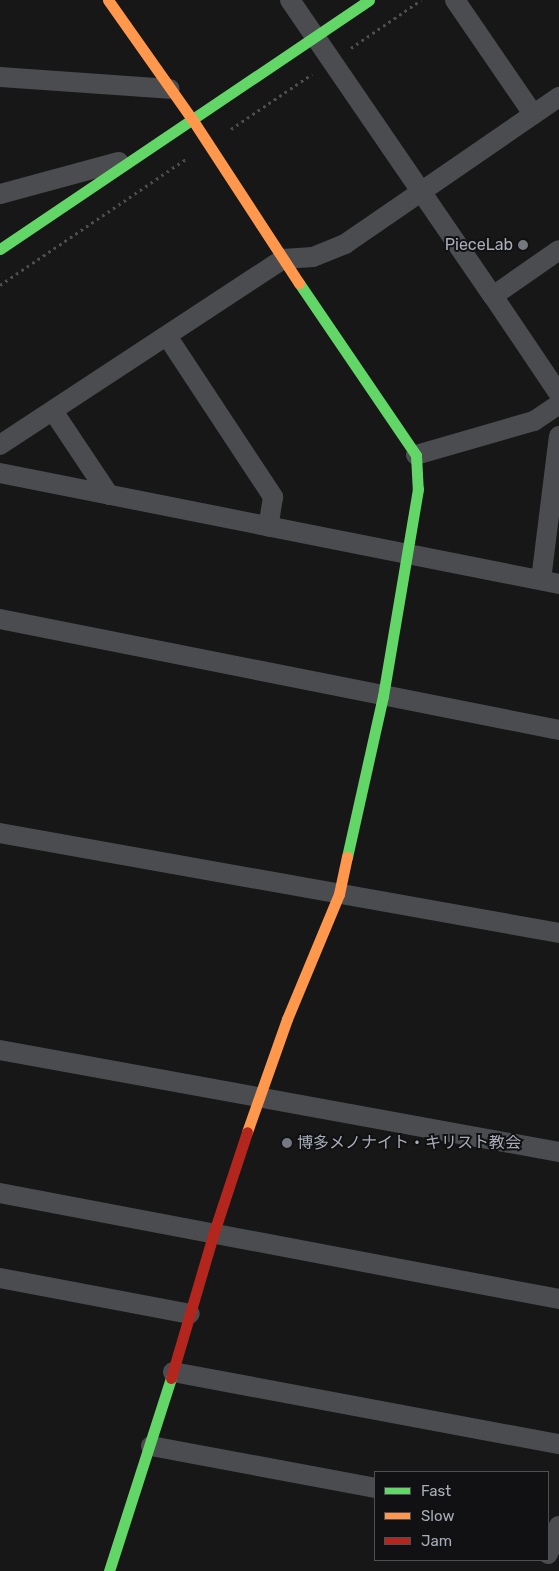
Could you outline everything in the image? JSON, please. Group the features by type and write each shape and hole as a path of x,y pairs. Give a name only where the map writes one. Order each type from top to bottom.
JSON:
{"street":[{"path":"108,0 192,119 283,259 416,455 418,489 409,554 383,696 339,894 287,1019 258,1098 214,1232 151,1446 109,1571"},
{"path":"290,0 559,394"},
{"path":"0,249 368,0"},
{"path":"455,0 533,114"},
{"path":"0,77 170,89"},
{"path":"0,446 283,259 313,257 345,244 559,97"},
{"path":"0,194 137,157"},
{"path":"493,296 559,250"},
{"path":"167,336 273,496 268,527"},
{"path":"416,455 534,421 559,404"},
{"path":"53,411 109,495"},
{"path":"0,473 550,582 559,436"},
{"path":"0,619 559,730"},
{"path":"0,833 559,934"},
{"path":"0,1050 559,1152"},
{"path":"0,1193 214,1232 559,1299"},
{"path":"0,1278 190,1314"},
{"path":"173,1372 559,1444"},
{"path":"151,1446 374,1488"},
{"path":"549,1551 559,1524"}],"traffic: fast":[{"path":"0,249 369,0"},
{"path":"299,283 416,455 418,489 383,696 347,857"},
{"path":"109,1571 171,1378"}],"traffic: slow":[{"path":"108,0 192,119 299,283"},
{"path":"247,1132 287,1019 339,894 347,857"}],"traffic: jam":[{"path":"171,1378 214,1232 247,1132"}],"place":[{"name":"PieceLab","path":"523,245"},
{"name":"博多メノナイト・キリスト教会","path":"287,1143"}]}
